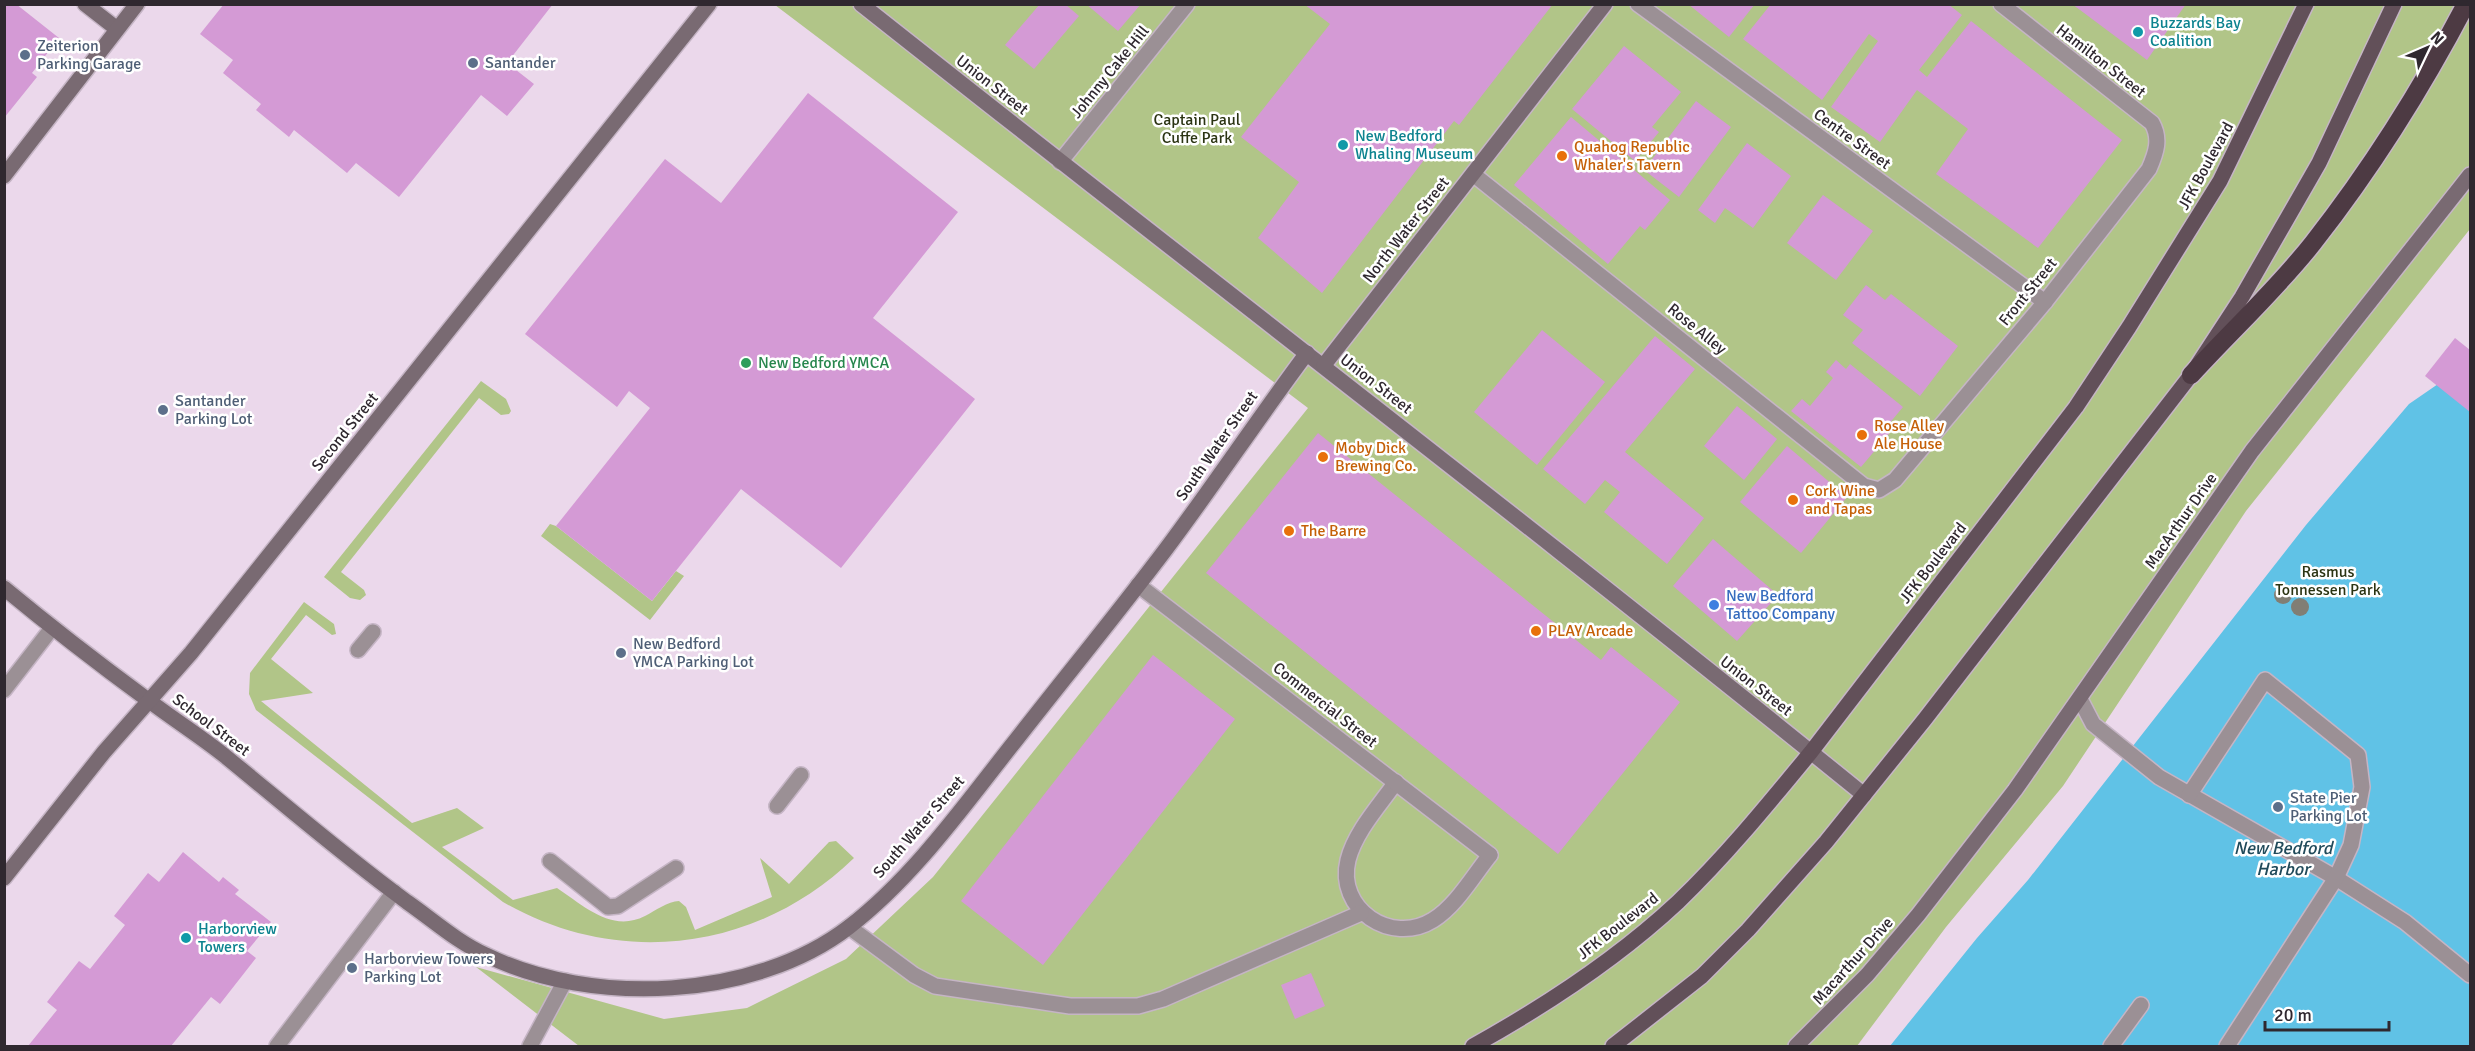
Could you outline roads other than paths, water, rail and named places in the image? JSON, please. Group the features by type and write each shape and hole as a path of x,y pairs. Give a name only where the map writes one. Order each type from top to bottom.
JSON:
{"highway":[{"path":"2191,375 2312,244 2379,151 2424,79 2466,4"}],"main road":[{"path":"86,4 117,29"},
{"path":"4,176 136,4"},
{"name":"Second Street","path":"4,878 104,752 191,653 709,4"},
{"name":"Union Street","path":"861,4 1060,162 1323,365 1864,795"},
{"name":"North Water Street","path":"1323,365 1605,4"},
{"name":"JFK Boulevard","path":"1473,1047 1578,981 1678,902 1773,799 1811,752 2076,407 2130,327 2220,181 2306,4"},
{"path":"1613,1047 1675,998 1725,953 1793,880 1864,795 2191,375 2242,297 2319,163 2394,4"},
{"name":"MacArthur Drive","path":"1932,896 2015,790 2252,451 2470,175"},
{"name":"South Water Street","path":"394,892 449,934 486,956 527,971 566,981 643,990 693,986 740,976 786,962 849,927 902,878 940,835 1138,585 1307,353"},
{"name":"School Street","path":"4,588 52,628 220,752 394,892"},
{"name":"Macarthur Drive","path":"1796,1047 1867,975 1932,896"}],"street":[{"name":"Johnny Cake Hill","path":"1060,162 1187,4"},
{"name":"Centre Street","path":"1638,4 2045,302"},
{"name":"Hamilton Street","path":"2001,4 2152,123"},
{"name":"Front Street","path":"1901,473 2045,302 2148,169 2157,144 2157,133 2152,123"},
{"name":"Rose Alley","path":"1473,174 1864,486 1872,489 1884,488 1901,473"},
{"name":"Commercial Street","path":"1138,585 1490,855 1452,904 1434,920 1414,929 1379,924 1360,913"},
{"path":"4,690 52,628"},
{"path":"358,650 373,632"},
{"path":"2189,795 2265,680 2358,755 2362,787 2351,845 2336,878 2227,1047"},
{"path":"2080,699 2093,724 2158,777 2336,878 2405,922 2470,975"},
{"path":"777,806 801,775"},
{"path":"849,927 914,975 935,986 1070,1006 1138,1006 1163,999 1360,913 1350,897 1347,862 1353,845 1395,782"},
{"path":"550,861 608,907 618,906 676,868"},
{"path":"277,1047 394,892"},
{"path":"530,1047 566,981"},
{"path":"2111,1047 2141,1005"}],"water":[{"name":"New Bedford Harbor","path":"2470,362 2470,1046 1890,1046 1977,938 2028,880 2306,525 2409,404"}],"place":[{"name":"Buzzards Bay Coalition","path":"2138,32"},
{"name":"Zeiterion Parking Garage","path":"25,55"},
{"name":"Santander","path":"473,63"},
{"name":"New Bedford Whaling Museum","path":"1343,145"},
{"name":"Quahog Republic Whaler's Tavern","path":"1562,156"},
{"name":"New Bedford YMCA","path":"746,363"},
{"name":"Santander Parking Lot","path":"163,410"},
{"name":"Rose Alley Ale House","path":"1862,435"},
{"name":"Moby Dick Brewing Co.","path":"1323,457"},
{"name":"Cork Wine and Tapas","path":"1793,500"},
{"name":"The Barre","path":"1289,531"},
{"name":"New Bedford Tattoo Company","path":"1714,605"},
{"name":"PLAY Arcade","path":"1536,631"},
{"name":"New Bedford YMCA Parking Lot","path":"621,653"},
{"name":"State Pier Parking Lot","path":"2278,807"},
{"name":"Harborview Towers","path":"186,938"},
{"name":"Harborview Towers Parking Lot","path":"352,968"}],"park label":[{"name":"Captain Paul Cuffe Park","path":"1197,129"},
{"name":"Rasmus Tonnessen Park","path":"2328,581"}]}
